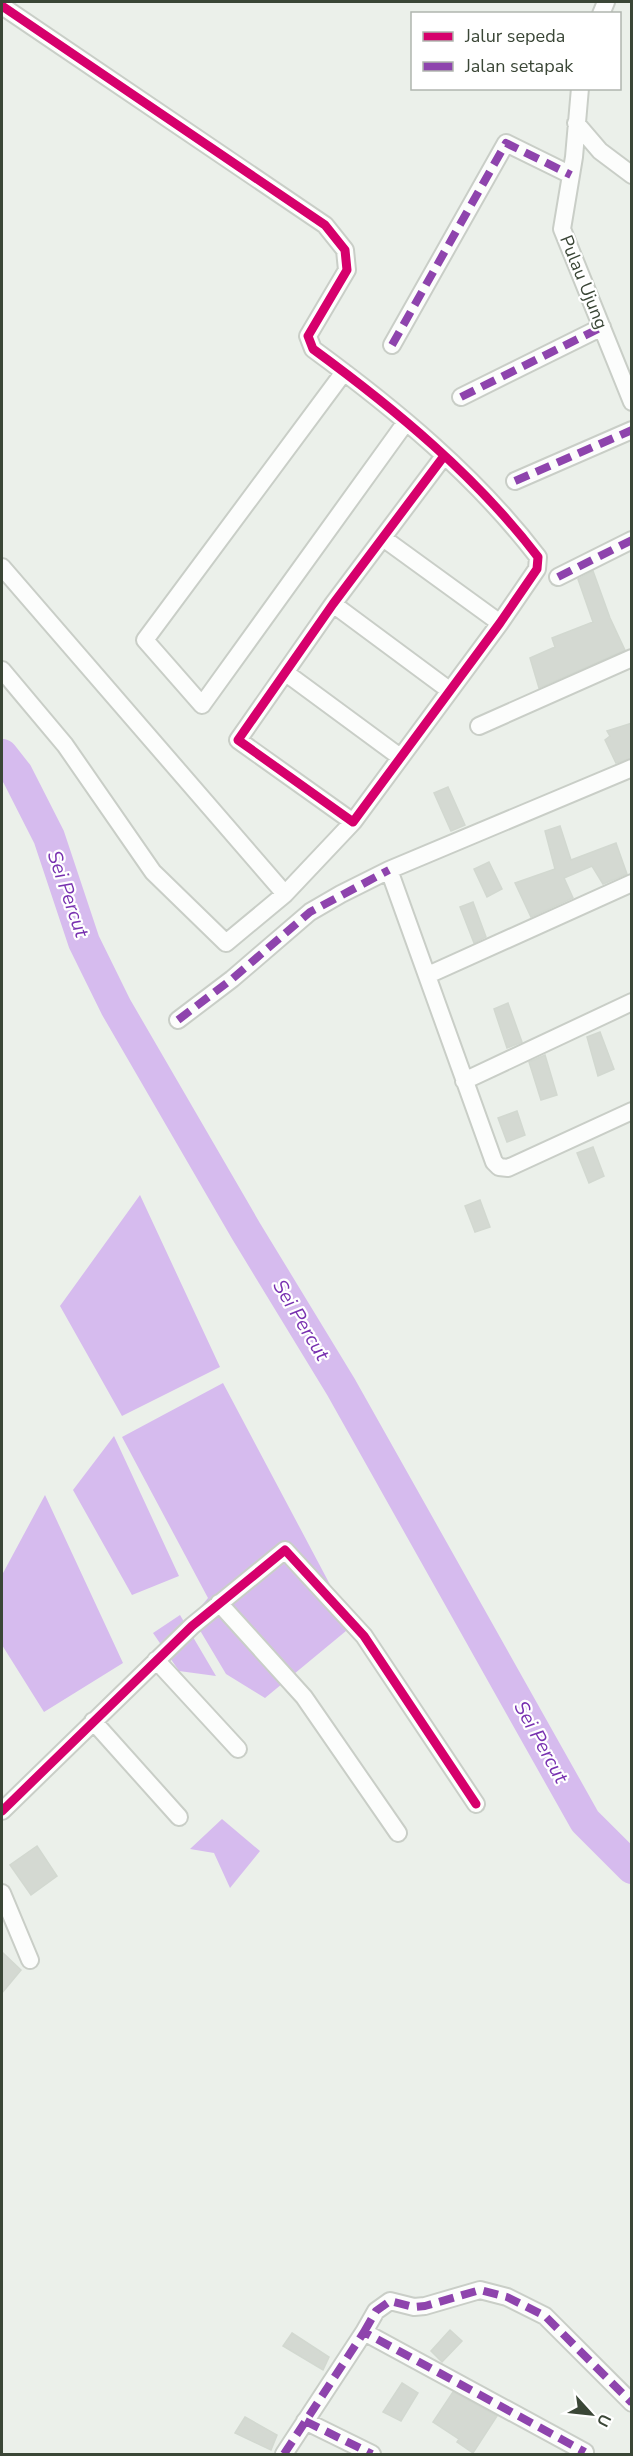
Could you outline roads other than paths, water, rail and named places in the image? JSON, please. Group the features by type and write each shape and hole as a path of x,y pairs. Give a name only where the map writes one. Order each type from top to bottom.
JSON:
{"street":[{"path":"2,6 325,225 345,250 347,270 308,336 313,349 406,422 444,456 518,532 538,557 537,569 500,623 353,822 285,894 226,944 153,872 65,745 2,670"},
{"name":"Pulau Ujung","path":"580,90 571,175 562,229 632,402"},
{"path":"576,123 600,151 632,175"},
{"path":"392,345 506,143 571,175"},
{"path":"461,397 602,327"},
{"path":"344,372 145,640 202,705 406,422"},
{"path":"515,481 632,430"},
{"path":"353,822 238,740 333,604 444,456"},
{"path":"383,538 500,623"},
{"path":"558,577 632,540"},
{"path":"2,567 285,894"},
{"path":"333,604 449,690"},
{"path":"479,726 632,658"},
{"path":"286,673 400,757"},
{"path":"178,1020 232,979 310,912 389,870 632,768"},
{"path":"389,870 464,1081 494,1162 499,1167 508,1168 632,1111"},
{"path":"428,975 632,883"},
{"path":"464,1081 632,1002"},
{"path":"2,1811 156,1660 219,1603 285,1550 364,1636 476,1804"},
{"path":"219,1603 304,1696 398,1833"},
{"path":"156,1660 237,1749"},
{"path":"93,1721 179,1817"},
{"path":"2,1893 30,1960"},
{"path":"284,2454 376,2311 390,2301 414,2307 425,2306 480,2290 507,2297 545,2316 632,2403"},
{"path":"364,2332 585,2452"},
{"path":"305,2421 372,2454"}],"waterway":[{"name":"Sei Percut","path":"2,755 17,774 49,837 84,942 116,1007 246,1231 341,1387 585,1821 632,1868"}]}
